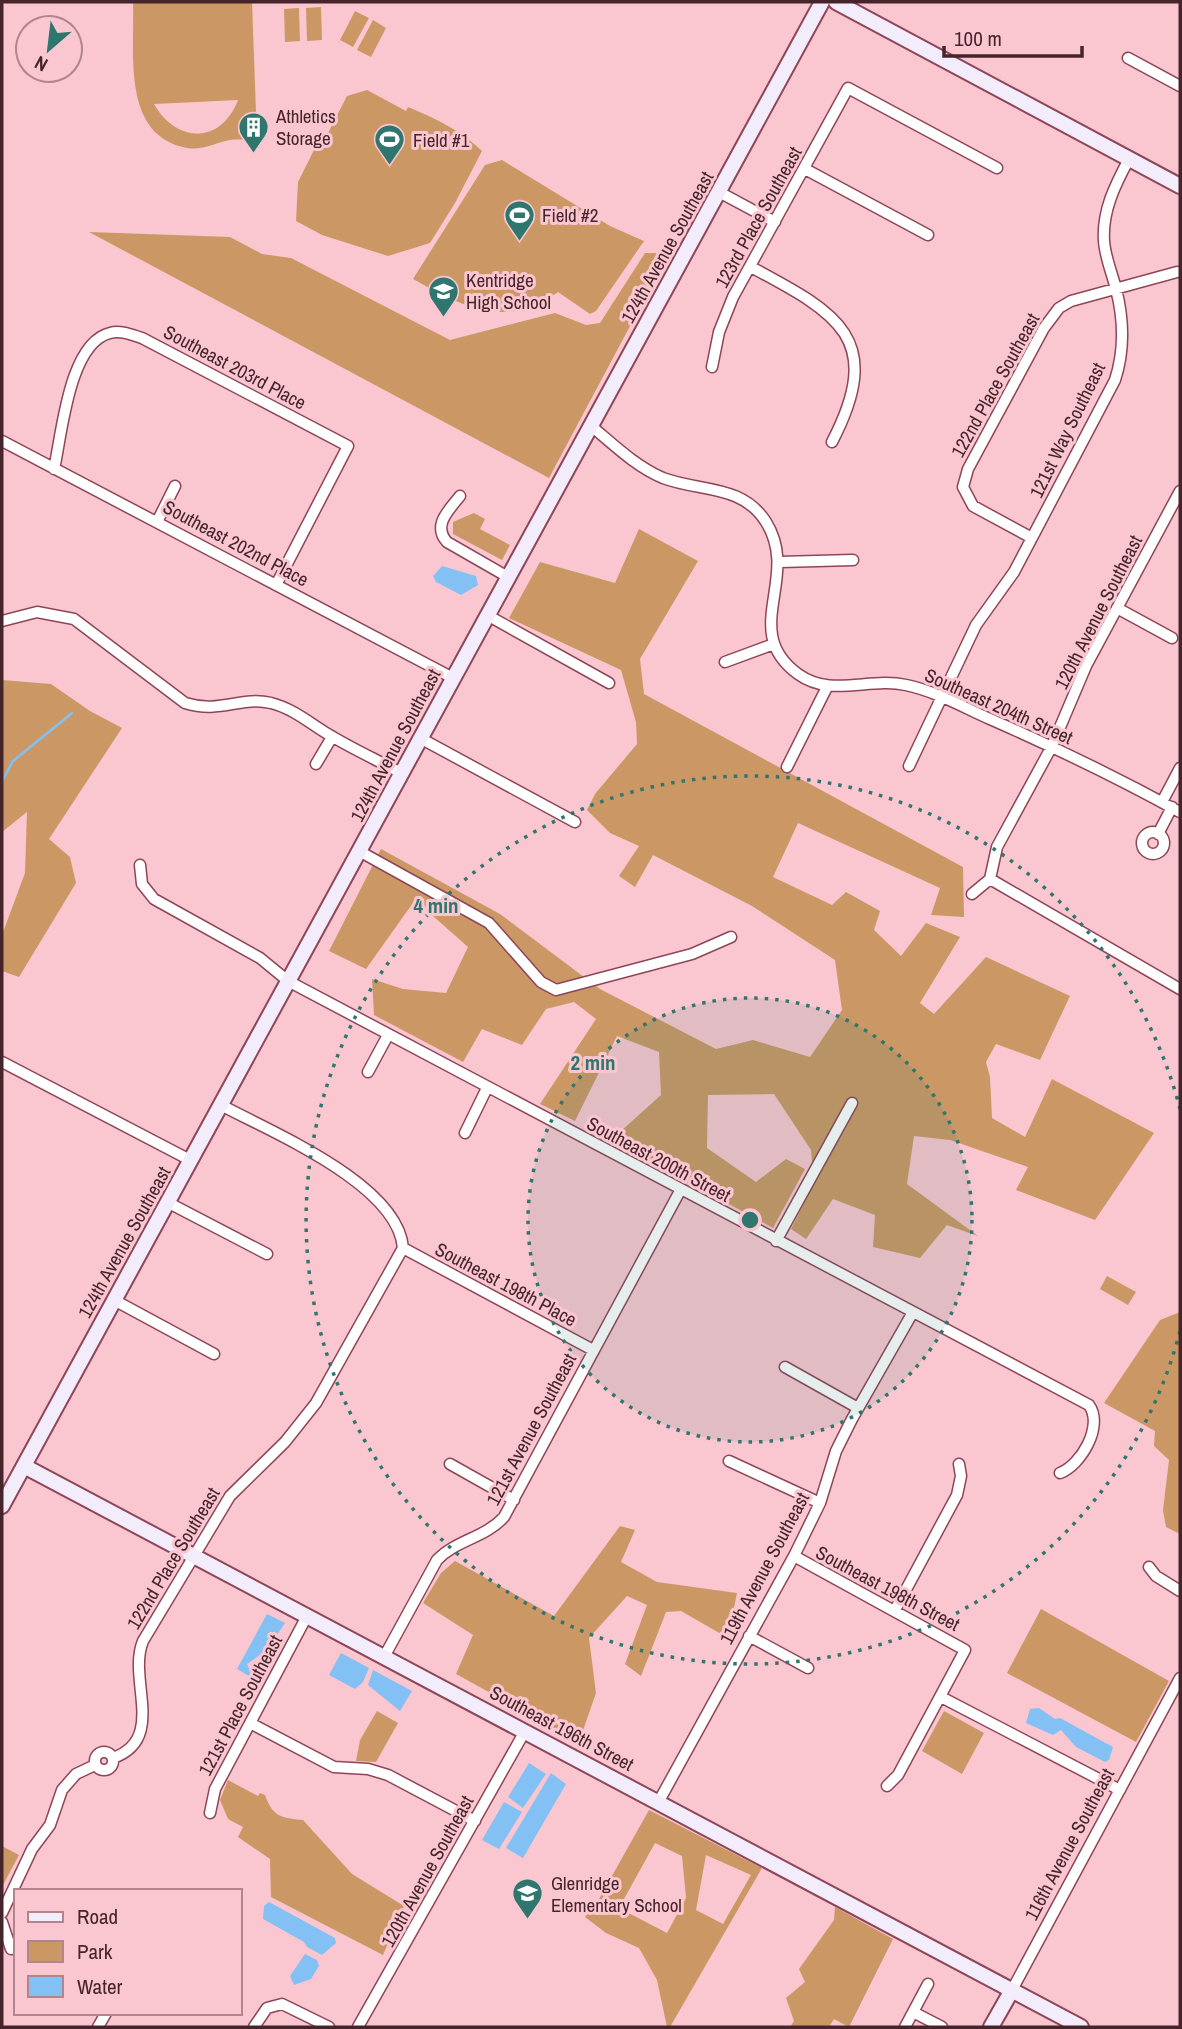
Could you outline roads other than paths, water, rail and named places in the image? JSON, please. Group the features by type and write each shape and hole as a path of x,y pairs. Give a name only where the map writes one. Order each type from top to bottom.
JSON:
{"street":[{"name":"124th Avenue Southeast","path":"2,1506 822,2"},
{"path":"836,2 1180,186"},
{"path":"1128,58 1180,86"},
{"name":"123rd Place Southeast","path":"712,367 721,324 848,88 996,168"},
{"name":"121st Way Southeast","path":"909,766 976,625 1014,572 1115,380 1121,360 1123,331 1104,242 1105,218 1115,187 1129,159"},
{"path":"805,169 928,235"},
{"path":"719,192 775,222"},
{"path":"751,267 820,305 837,322 850,344 854,360 854,390 832,442"},
{"name":"122nd Place Southeast","path":"1032,538 982,511 966,497 965,475 1044,328 1064,304 1177,272"},
{"name":"Southeast 203rd Place","path":"54,469 81,356 93,341 112,332 142,338 348,446 276,584"},
{"path":"590,425 641,467 662,477 722,491 747,501 771,530 780,562 771,612 774,643 791,668 808,680 827,687 787,766"},
{"name":"Southeast 202nd Place","path":"2,441 453,678"},
{"path":"157,522 175,486"},
{"name":"120th Avenue Southeast","path":"990,879 997,847 1052,746 1086,666 1180,491"},
{"path":"460,496 445,515 440,528 442,536 447,542 508,577"},
{"path":"780,562 853,559"},
{"path":"1117,608 1172,638"},
{"path":"2,621 37,612 74,619 185,703 206,709 248,702 273,704 307,719 332,737 401,773"},
{"path":"487,615 609,683"},
{"path":"724,662 774,643"},
{"name":"Southeast 204th Street","path":"827,687 890,683 910,685 1052,746 1176,810 1158,834"},
{"path":"316,764 332,737"},
{"path":"420,738 575,822"},
{"path":"1162,802 1180,768"},
{"path":"359,851 489,923 541,982 556,989 692,954 731,937"},
{"name":"Southeast 200th Street","path":"140,865 142,884 154,899 260,958 288,981 1089,1405 1094,1419 1091,1433 1077,1463 1060,1473"},
{"path":"972,894 990,879 1180,989"},
{"path":"368,1072 388,1035"},
{"path":"2,1062 190,1160"},
{"path":"465,1133 487,1088"},
{"path":"776,1241 852,1103"},
{"path":"221,1105 326,1163 364,1188 392,1217 402,1238 403,1248"},
{"name":"121st Avenue Southeast","path":"384,1657 437,1560 448,1550 497,1526 514,1500 681,1189"},
{"path":"167,1202 267,1254"},
{"name":"122nd Place Southeast","path":"2,1913 32,1849 50,1825 62,1790 76,1774 94,1765 100,1752 109,1753 113,1758 124,1754 135,1744 144,1717 137,1654 192,1556 239,1485 285,1442 316,1403 403,1248"},
{"name":"Southeast 198th Place","path":"403,1248 593,1350"},
{"path":"114,1300 214,1354"},
{"name":"119th Avenue Southeast","path":"659,1801 794,1556 820,1503 836,1451 913,1312"},
{"path":"785,1367 858,1408"},
{"path":"729,1461 820,1503"},
{"path":"450,1464 514,1500"},
{"path":"895,1610 957,1495 961,1476 959,1464"},
{"name":"Southeast 196th Street","path":"24,1466 1081,2027"},
{"name":"Southeast 198th Street","path":"794,1556 965,1650 941,1697"},
{"path":"1149,1567 1156,1576 1180,1591"},
{"name":"121st Place Southeast","path":"210,1813 215,1789 307,1616"},
{"path":"749,1636 808,1668"},
{"name":"116th Avenue Southeast","path":"991,2027 1180,1678"},
{"path":"887,1786 898,1775 941,1697 1120,1790"},
{"path":"250,1723 334,1767 368,1769 388,1775 475,1821"},
{"name":"120th Avenue Southeast","path":"358,2027 525,1731"},
{"path":"2,1922 11,1949"},
{"path":"905,2027 929,1984"},
{"path":"254,2027 267,2008 286,2004 329,2027"},
{"path":"913,2012 942,2027"}],"water":[{"path":"442,566 476,576 478,585 461,595 436,582 433,576"},
{"path":"267,1614 285,1623 267,1650 247,1664 251,1673 265,1666 256,1680 237,1669"},
{"path":"341,1653 369,1668 363,1682 355,1689 329,1675"},
{"path":"373,1670 412,1691 400,1711 368,1685"},
{"path":"1039,1708 1055,1719 1060,1718 1113,1747 1109,1760 1105,1762 1076,1747 1061,1730 1053,1735 1026,1723 1030,1709"},
{"path":"529,1763 546,1774 523,1808 508,1797"},
{"path":"551,1773 566,1784 523,1858 506,1848"},
{"path":"504,1802 522,1812 499,1849 482,1840"},
{"path":"269,1902 335,1938 336,1943 322,1955 307,1947 304,1942 263,1919 264,1906"},
{"path":"305,1954 317,1960 319,1966 311,1979 294,1985 290,1976"}],"waterway":[{"path":"2,781 13,761 72,713"}],"place":[{"name":"Athletics Storage","path":"253,154"},
{"name":"Field #1","path":"390,167"},
{"name":"Field #2","path":"519,242"},
{"name":"Kentridge High School","path":"443,318"},
{"name":"Glenridge Elementary School","path":"528,1921"}]}
